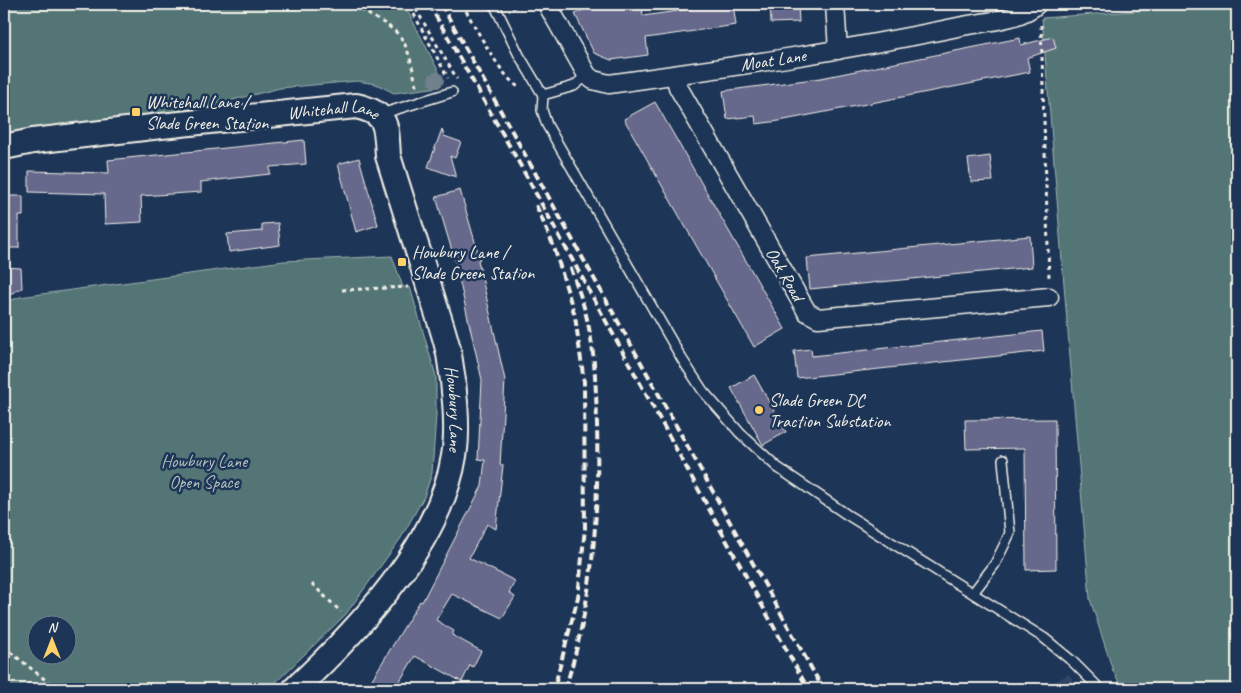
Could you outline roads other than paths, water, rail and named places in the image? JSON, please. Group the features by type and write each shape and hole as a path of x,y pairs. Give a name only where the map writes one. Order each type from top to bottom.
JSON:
{"street":[{"path":"547,4 587,75"},
{"path":"835,4 838,50"},
{"name":"Moat Lane","path":"587,75 592,80 608,84 838,50 1022,14 1037,4"},
{"name":"Oak Road","path":"675,75 678,87 807,312 818,318 1049,296"},
{"name":"Whitehall Lane","path":"4,147 32,141 347,106 369,108 380,115"},
{"name":"Howbury Lane","path":"295,689 330,657 384,597 429,526 441,502 449,480 454,454 454,391 449,353 388,156 386,127 380,115"}],"lane":[{"path":"494,4 520,56 543,95 542,110 547,125 682,360 720,412 778,467 846,514 1044,638 1072,661 1100,689"},
{"path":"543,95 574,86 587,75"},
{"name":"Whitehall Lane","path":"380,115 452,92"},
{"path":"973,593 995,564 1010,533 1003,460"}],"railway":[{"path":"429,4 518,161 808,689"},
{"path":"441,4 823,689"},
{"path":"536,205 554,247 575,316 584,382 585,528 578,597 554,689"},
{"path":"565,689 582,624 588,591 597,491 597,424 593,355 589,328 570,265"}],"place":[{"name":"Whitehall Lane / Slade Green Station","path":"136,112"},
{"name":"Howbury Lane / Slade Green Station","path":"402,262"},
{"name":"Slade Green DC Traction Substation","path":"759,410"}],"park label":[{"name":"Howbury Lane Open Space","path":"204,471"}]}
